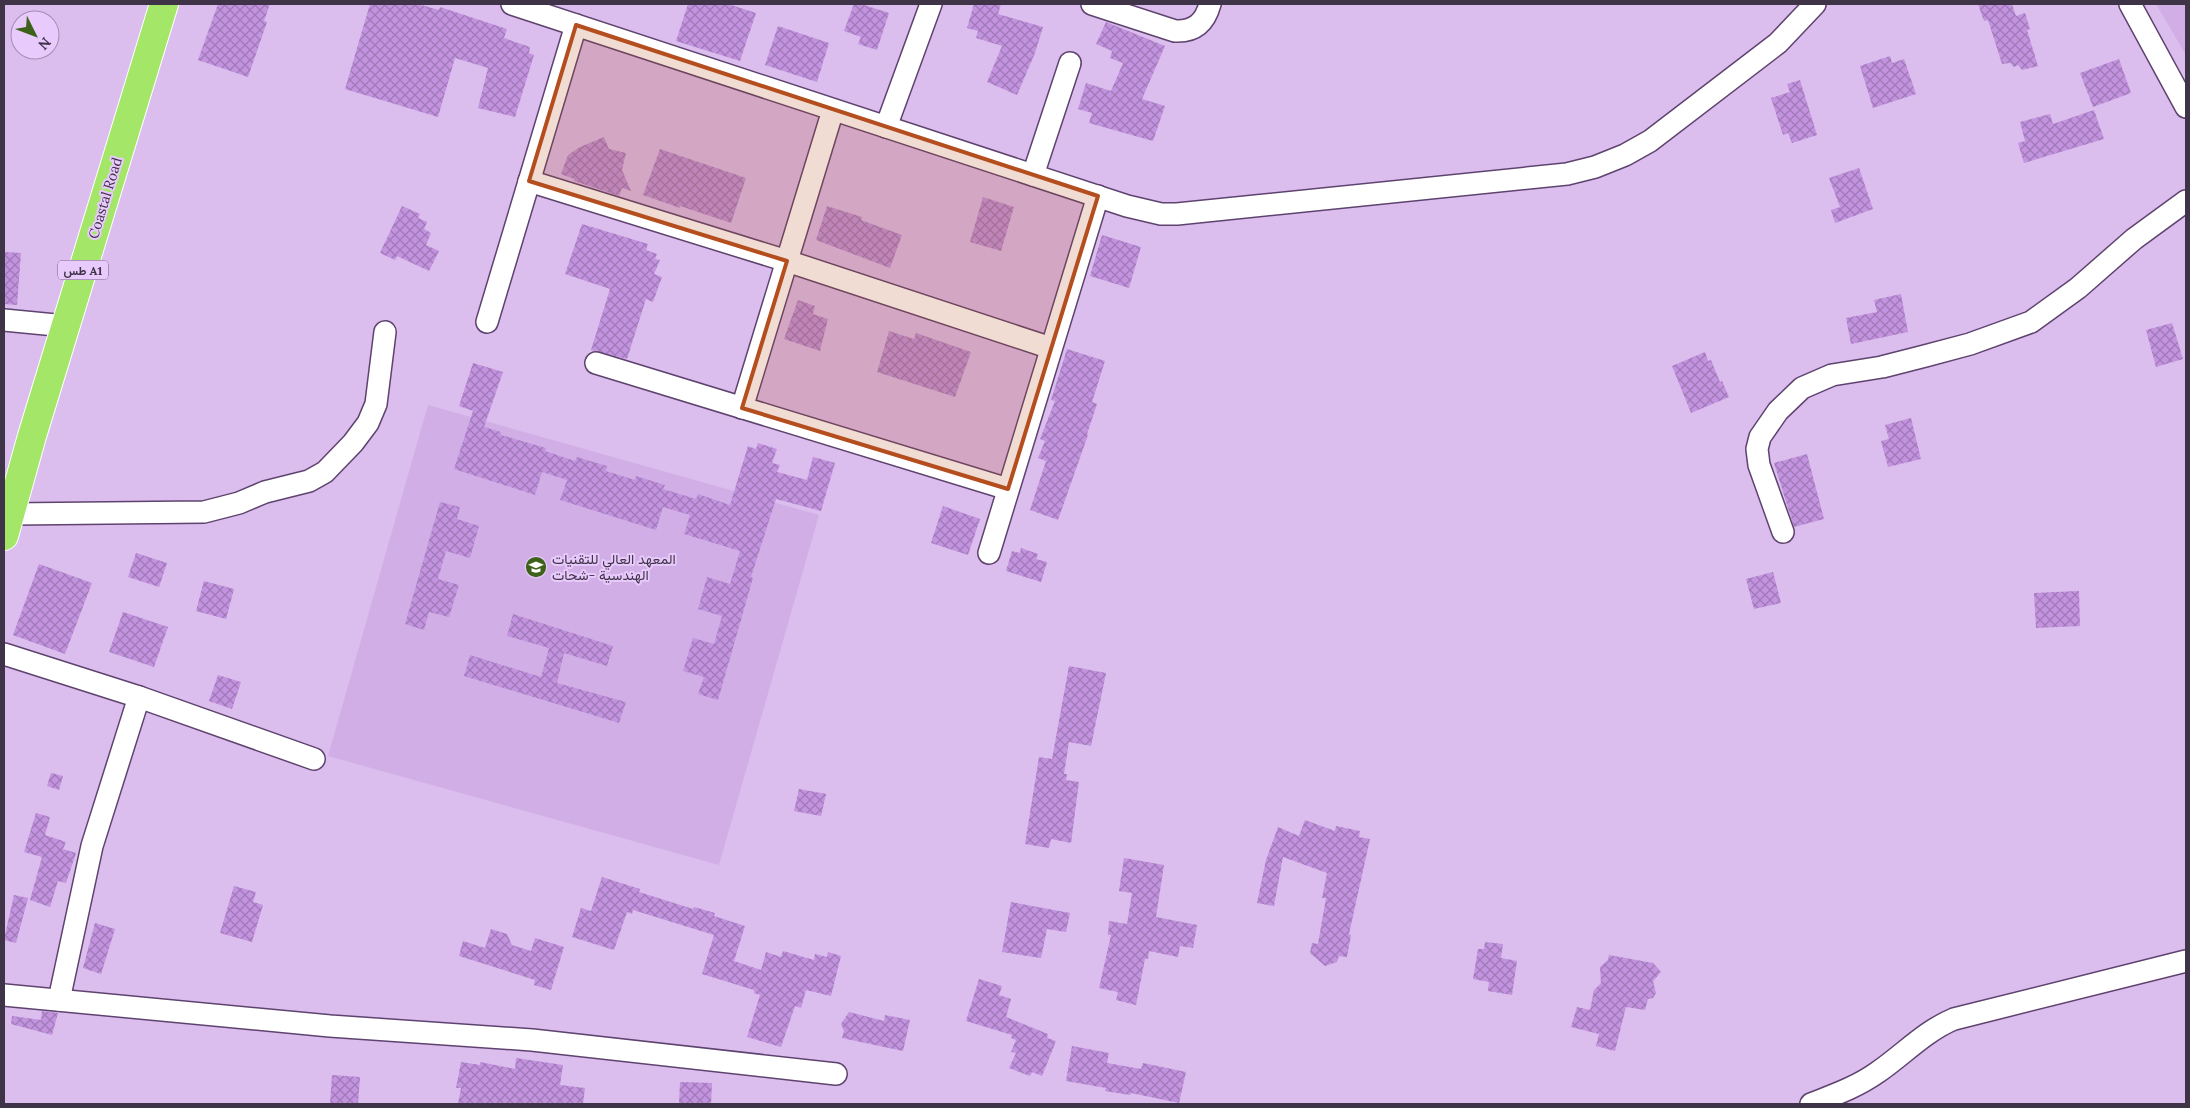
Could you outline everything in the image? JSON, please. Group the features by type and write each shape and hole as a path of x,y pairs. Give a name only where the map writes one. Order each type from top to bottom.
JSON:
{"highway":[{"name":"Coastal Road","path":"8,525 32,436 164,4"}],"street":[{"path":"512,4 1144,211 1161,214 1192,214 1567,174 1595,167 1625,155 1650,141 1778,44 1815,4"},
{"path":"886,127 930,4"},
{"path":"1092,4 1183,32 1198,26 1203,20 1210,4"},
{"path":"2130,4 2186,107"},
{"path":"487,322 576,25"},
{"path":"1033,175 1070,63"},
{"path":"742,408 834,110"},
{"path":"529,181 787,261 1051,348"},
{"path":"989,553 1098,196"},
{"path":"1782,532 1759,465 1757,449 1760,438 1778,411 1802,388 1832,375 1882,367 1970,344 2031,322 2078,288 2134,239 2186,201"},
{"path":"4,320 66,326"},
{"path":"8,525 204,512 239,503 265,492 309,482 325,472 353,443 368,424 376,404 385,332"},
{"path":"596,363 1008,490"},
{"path":"4,654 139,697 314,759"},
{"path":"59,1000 92,846 139,697"},
{"path":"1811,1104 1849,1090 1891,1062 1928,1032 1954,1019 2186,961"},
{"path":"4,995 330,1026 532,1040 836,1074"}],"highlighted area":[{"path":"576,25 1098,196 1008,489 742,408 787,261 529,181"}],"shaded area":[{"path":"2156,4 2186,4 2186,55"},
{"path":"428,405 819,515 719,865 328,756"}],"building":[{"path":"218,4 270,4 264,21 267,22 248,77 198,60"},
{"path":"370,4 418,4 439,10 440,7 507,29 504,38 530,47 529,53 534,55 515,117 478,108 488,68 455,58 438,117 345,89"},
{"path":"688,4 728,4 756,13 740,61 676,41"},
{"path":"854,4 861,4 889,13 877,50 858,44 861,37 844,31"},
{"path":"974,4 1001,4 998,14 1043,27 1035,53 1017,95 987,82 1002,46 976,38 978,31 967,28"},
{"path":"1978,4 2012,4 2016,16 2025,13 2030,29 2027,30 2038,66 2022,70 2018,65 2014,67 2010,63 2002,64 1988,20 1984,21"},
{"path":"1106,22 1165,46 1142,99 1165,106 1153,141 1089,123 1092,113 1078,109 1086,83 1111,91 1123,63 1110,58 1112,51 1096,44"},
{"path":"778,26 829,43 817,82 765,65"},
{"path":"1890,56 1892,63 1904,59 1916,94 1873,108 1860,66"},
{"path":"2119,59 2131,93 2093,107 2080,73"},
{"path":"1800,80 1817,135 1792,143 1788,133 1783,135 1771,98 1790,92 1787,84"},
{"path":"2094,110 2104,139 2024,163 2018,143 2025,141 2020,122 2050,114 2053,124"},
{"path":"604,137 609,149 626,153 622,170 631,191 622,188 619,196 574,181 574,179 561,174 568,155 580,147"},
{"path":"660,149 746,178 731,223 643,195"},
{"path":"1859,168 1873,209 1835,223 1831,210 1840,207 1829,178"},
{"path":"983,197 1014,207 1001,251 970,242"},
{"path":"402,206 420,214 418,218 427,222 424,229 431,233 426,245 439,251 429,271 397,256 395,260 380,253"},
{"path":"827,206 862,217 861,220 902,235 890,268 816,240"},
{"path":"582,224 648,244 646,250 657,254 655,259 660,260 654,274 662,277 653,302 646,299 627,359 591,350 610,289 565,274"},
{"path":"1102,235 1141,247 1129,288 1090,276"},
{"path":"4,252 21,253 17,305 4,304"},
{"path":"1901,294 1908,332 1851,344 1846,318 1877,312 1874,300"},
{"path":"798,300 815,306 813,314 828,319 820,351 784,339"},
{"path":"2172,323 2183,359 2156,367 2146,330"},
{"path":"889,331 914,339 916,333 971,352 955,397 877,372"},
{"path":"1067,349 1105,361 1092,402 1097,404 1088,435 1058,520 1030,510 1046,461 1038,458 1045,441 1040,439 1055,401 1051,400"},
{"path":"1705,352 1708,361 1711,360 1720,382 1722,381 1729,397 1691,413 1672,366"},
{"path":"473,363 503,372 484,427 501,432 501,435 546,448 545,451 575,461 577,457 607,466 606,471 635,480 636,476 665,485 663,489 696,499 698,494 730,505 748,446 756,449 758,443 777,449 772,463 780,465 777,472 807,480 813,457 835,463 821,511 776,499 751,577 753,578 718,700 698,694 704,677 683,671 693,638 714,644 722,616 698,609 707,577 730,584 740,551 684,534 690,515 663,507 656,530 560,500 567,480 542,472 535,495 454,469 473,411 459,406"},
{"path":"1911,418 1921,459 1888,467 1881,441 1889,439 1885,425"},
{"path":"1807,454 1824,519 1794,527 1774,463"},
{"path":"440,502 460,507 457,519 479,526 470,558 446,551 438,579 459,585 449,617 429,612 424,630 405,624"},
{"path":"943,506 980,519 968,555 931,543"},
{"path":"1021,548 1038,554 1036,559 1047,562 1041,582 1006,571 1012,551 1020,553"},
{"path":"136,553 167,563 159,587 128,577"},
{"path":"39,564 92,583 65,654 13,635"},
{"path":"1773,572 1781,603 1754,609 1746,579"},
{"path":"204,581 234,589 226,619 196,611"},
{"path":"2079,591 2080,626 2036,628 2034,593"},
{"path":"123,612 168,627 154,667 109,652"},
{"path":"513,614 613,646 607,666 564,653 557,683 626,702 619,723 464,676 470,655 541,677 549,648 507,636"},
{"path":"1069,666 1106,673 1091,746 1069,742 1064,774 1067,774 1066,780 1079,782 1071,843 1051,839 1049,848 1025,844 1039,757 1052,759"},
{"path":"218,675 241,682 232,709 209,701"},
{"path":"51,773 63,776 59,790 47,786"},
{"path":"799,789 826,794 821,816 794,811"},
{"path":"36,813 50,817 45,835 66,842 63,849 76,853 66,883 58,881 50,907 30,900 42,857 24,852"},
{"path":"1305,820 1335,831 1336,826 1360,831 1359,837 1370,839 1349,934 1351,935 1347,957 1339,956 1337,962 1325,966 1310,953 1312,943 1318,944 1326,898 1322,898 1327,873 1283,857 1274,906 1257,903 1266,860 1278,827 1299,836"},
{"path":"1124,858 1164,865 1156,917 1197,925 1193,948 1180,946 1178,957 1149,951 1148,959 1145,959 1136,1005 1116,1000 1118,992 1099,988 1111,935 1108,935 1109,921 1127,924 1132,893 1119,891"},
{"path":"602,877 640,889 639,892 693,909 694,907 715,913 714,916 745,926 734,961 761,970 766,952 781,957 783,951 814,960 815,954 827,957 828,952 841,956 831,996 806,990 801,1008 795,1006 781,1047 747,1037 760,995 754,993 754,990 702,974 714,935 633,910 632,914 627,912 614,950 572,937 581,908 591,911"},
{"path":"234,886 256,892 253,902 263,905 252,942 220,933"},
{"path":"14,895 28,898 16,943 4,940"},
{"path":"1011,902 1070,913 1066,932 1047,929 1041,958 1002,952"},
{"path":"95,923 115,929 101,974 83,968"},
{"path":"491,929 507,934 512,945 531,951 535,938 564,947 551,990 534,985 535,980 459,956 463,941 485,948"},
{"path":"1485,942 1503,944 1501,958 1517,961 1512,995 1488,991 1489,982 1473,979 1478,949 1484,949"},
{"path":"1609,955 1653,963 1661,972 1653,981 1656,993 1653,998 1648,999 1645,1010 1626,1007 1615,1051 1596,1046 1599,1034 1571,1027 1577,1007 1590,1010 1594,990 1601,983 1600,967 1608,960"},
{"path":"979,979 1002,986 999,995 1011,999 1006,1017 1048,1034 1047,1038 1056,1041 1042,1076 1032,1072 1030,1076 1009,1068 1016,1053 1011,1052 1016,1040 1011,1038 1012,1035 966,1021"},
{"path":"42,1011 58,1013 52,1035 11,1024 12,1016 41,1020"},
{"path":"849,1012 884,1021 885,1015 910,1020 903,1051 842,1038 844,1031 841,1024"},
{"path":"1072,1046 1109,1053 1107,1063 1141,1069 1143,1063 1186,1072 1179,1103 1131,1093 1130,1095 1105,1091 1106,1088 1066,1081"},
{"path":"516,1058 563,1065 560,1085 585,1088 583,1104 458,1104 461,1088 456,1088 461,1062 480,1065 480,1062 515,1069"},
{"path":"332,1075 360,1077 358,1104 330,1104"},
{"path":"680,1082 712,1083 711,1104 679,1104"}],"place":[{"name":"المعهد العالي للتقنيات الهندسية -شحات","path":"536,567"}]}
